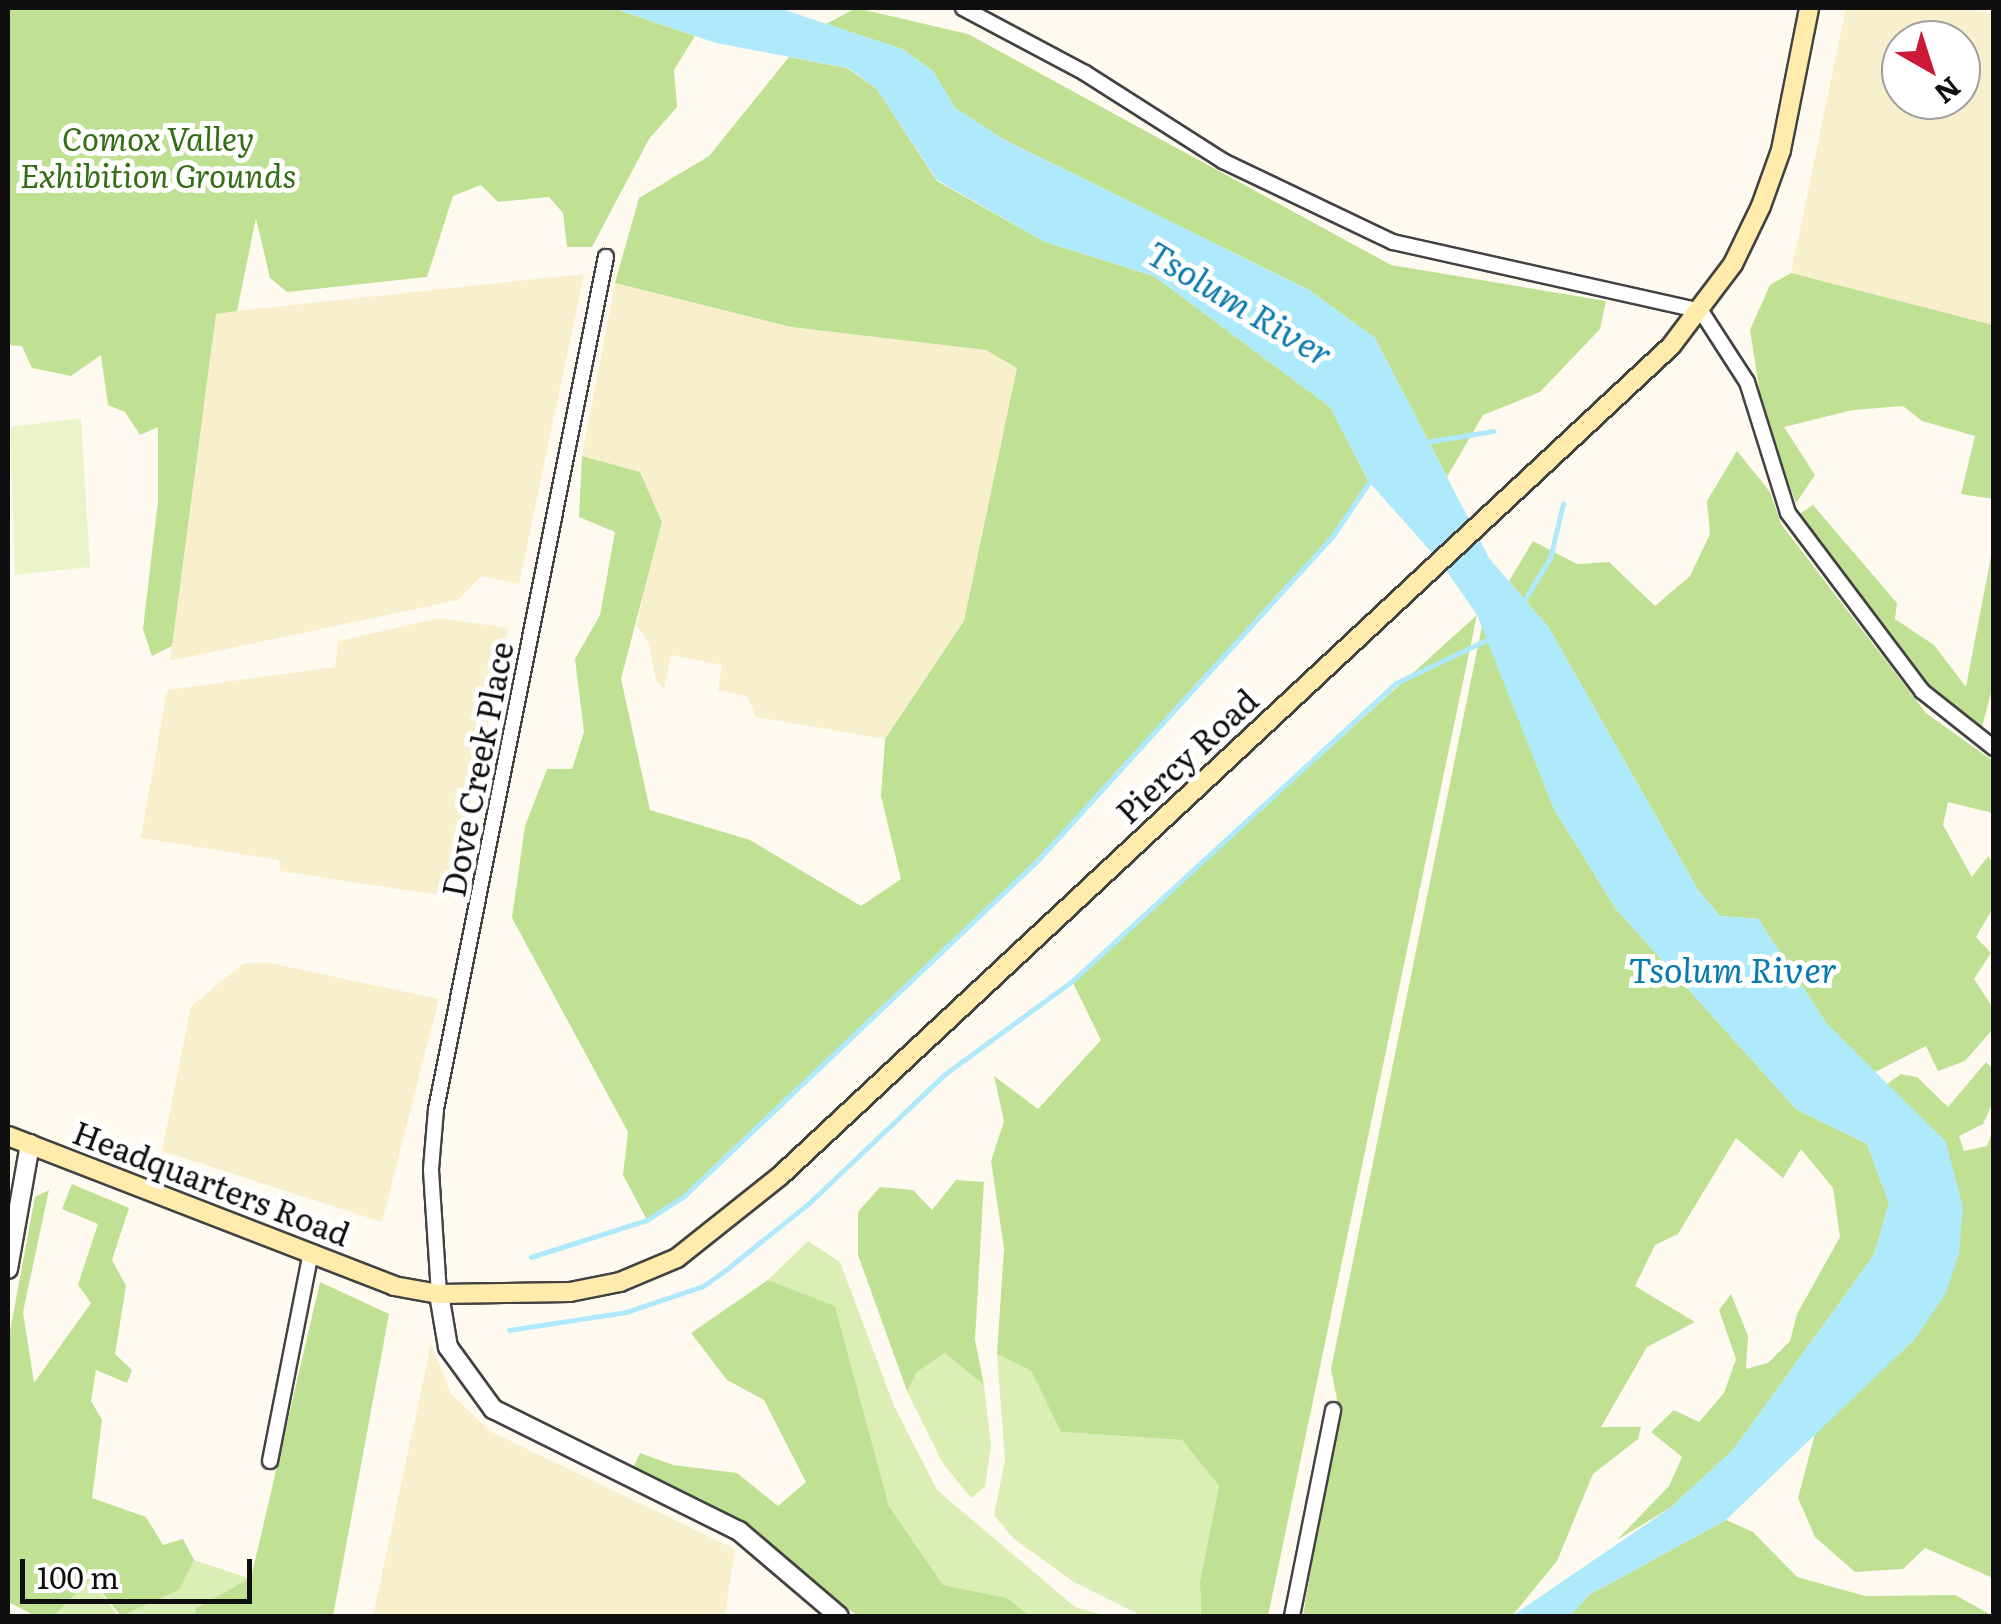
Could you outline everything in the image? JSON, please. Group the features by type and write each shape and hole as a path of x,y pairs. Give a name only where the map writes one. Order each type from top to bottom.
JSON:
{"main road":[{"name":"Piercy Road","path":"394,1286 439,1294 570,1292 620,1282 691,1248 780,1176 1701,311 1733,264 1781,150 1809,8"},
{"name":"Headquarters Road","path":"8,1136 394,1286"}],"street":[{"path":"964,8 1086,73 1223,161 1393,242 1701,311 1746,382 1788,513 1922,690 1994,748"},
{"name":"Dove Creek Place","path":"439,1294 431,1170 436,1109 606,257"},
{"path":"8,1269 30,1144"},
{"path":"270,1462 311,1252"},
{"path":"439,1294 448,1347 493,1409 739,1531 838,1616"},
{"path":"1292,1616 1333,1410"}],"shaded area":[{"path":"1846,8 1962,8 1993,14 1993,325 1791,273"},
{"path":"584,274 519,584 481,576 458,600 170,661 216,313"},
{"path":"615,283 791,327 986,350 1018,368 964,621 885,739 756,717 747,696 718,690 722,665 671,655 664,690 656,680 648,641 636,625 662,521 640,472 582,456"},
{"path":"440,618 508,628 451,897 280,871 279,860 141,838 167,690 335,667 338,641"},
{"path":"265,962 439,999 382,1222 162,1151 191,1006 243,964"},
{"path":"431,1344 451,1394 490,1431 735,1549 725,1616 373,1616"}],"green space":[{"name":"Comox Valley Exhibition Grounds","path":"8,8 613,8 695,36 674,70 677,107 649,139 592,247 567,247 563,213 549,197 498,202 481,185 453,196 427,277 287,292 270,278 256,218 237,311 216,314 172,646 152,656 143,629 158,501 158,427 140,435 125,412 108,405 101,355 71,376 32,368 22,346 8,345"},
{"path":"856,8 968,34 1391,265 1606,301 1600,329 1540,392 1483,415 1447,477 1375,338 1309,290 1003,139 955,108 933,71 902,49 826,24"},
{"path":"789,57 847,68 877,89 937,181 1045,242 1154,276 1330,407 1369,482 1332,537 1036,862 684,1196 647,1220 623,1175 628,1132 512,918 525,826 547,769 572,769 584,732 575,659 600,615 615,532 579,517 582,456 640,472 662,522 621,679 650,810 750,840 861,906 901,879 881,796 885,739 964,621 1017,368 986,350 791,327 615,283 639,198 709,156"},
{"path":"1791,273 1993,325 1993,499 1961,494 1975,436 1922,421 1903,406 1853,410 1784,427 1815,475 1796,503 1764,420 1750,330 1770,285"},
{"path":"81,418 90,567 15,575 10,427"},
{"path":"1737,451 1770,492 1781,524 1926,713 1993,761 1993,813 1948,802 1943,825 1972,877 1988,856 1993,863 1993,908 1976,937 1991,953 1974,979 1993,1008 1993,1029 1965,1061 1938,1071 1926,1046 1875,1072 1827,1024 1758,919 1720,916 1698,890 1549,628 1509,581 1533,541 1577,564 1609,562 1655,606 1690,576 1710,534 1707,501"},
{"path":"1813,505 1897,603 1895,619 1934,645 1966,687 1993,546 1993,685 1981,731 1953,715 1847,588 1798,515"},
{"path":"1477,615 1268,1616 1201,1616 1200,1582 1219,1486 1182,1440 1061,1432 1031,1371 997,1354 1004,1248 991,1161 1004,1121 994,1076 1038,1109 1101,1040 1072,981"},
{"path":"1482,626 1554,809 1616,909 1796,1109 1867,1144 1889,1203 1874,1255 1733,1450 1670,1508 1617,1540 1669,1486 1682,1457 1651,1432 1674,1410 1699,1422 1724,1393 1736,1359 1719,1310 1731,1294 1748,1336 1746,1369 1768,1363 1790,1341 1797,1314 1840,1237 1833,1188 1801,1149 1783,1178 1736,1138 1678,1234 1655,1245 1635,1286 1695,1322 1647,1347 1601,1427 1641,1427 1638,1439 1593,1474 1557,1561 1512,1616 1303,1616 1338,1405 1331,1369"},
{"path":"1986,1062 1993,1069 1993,1102 1983,1124 1959,1136 1964,1151 1987,1146 1993,1130 1993,1578 1925,1548 1903,1569 1855,1572 1815,1537 1798,1498 1816,1430 1915,1339 1946,1142 1887,1084 1901,1074 1917,1077 1948,1107"},
{"path":"956,1180 984,1182 975,1340 984,1385 945,1353 917,1372 907,1391 858,1255 858,1212 880,1187 913,1190 932,1210"},
{"path":"72,1184 129,1208 112,1260 126,1286 115,1354 132,1370 127,1383 96,1370 91,1401 102,1420 92,1498 146,1517 163,1545 183,1539 194,1560 179,1590 121,1616 91,1579 54,1616 36,1616 8,1602 8,1342 35,1197 49,1190 23,1312 34,1383 91,1303 78,1285 98,1224 62,1209"},
{"path":"808,1241 840,1262 895,1408 937,1490 1075,1607 1107,1616 1030,1616 1007,1598 943,1585 889,1506 835,1306 768,1280"},
{"path":"768,1280 835,1306 889,1506 943,1585 1007,1598 1030,1616 858,1616 732,1522 634,1466 640,1453 673,1465 737,1473 778,1506 806,1482 764,1400 727,1380 691,1333"},
{"path":"320,1282 389,1314 333,1616 195,1616 196,1608 251,1578"},
{"path":"945,1353 984,1385 991,1446 985,1487 971,1498 942,1462 907,1391 917,1372"},
{"path":"997,1354 1031,1371 1061,1432 1182,1440 1219,1486 1200,1582 1201,1616 1142,1616 1074,1582 1014,1539 994,1515 1005,1460"},
{"path":"1726,1520 1753,1532 1797,1577 1865,1596 1955,1595 1993,1616 1570,1616 1589,1595"},
{"path":"194,1560 251,1579 197,1607 195,1616 121,1616 179,1590"},
{"path":"91,1579 118,1616 54,1616"}],"water":[{"name":"Tsolum River","path":"613,8 779,8 902,49 933,71 955,108 1003,139 1309,290 1375,338 1489,558 1549,628 1698,890 1720,916 1758,919 1827,1024 1946,1142 1963,1207 1959,1253 1946,1293 1915,1339 1726,1520 1589,1595 1570,1616 1512,1616 1670,1508 1733,1450 1874,1255 1889,1203 1867,1144 1796,1109 1616,909 1554,809 1477,615 1441,563 1369,482 1330,407 1154,276 1045,242 937,180 877,89 848,68 716,43"}],"waterway":[{"path":"1426,442 1493,431"},
{"path":"531,1257 647,1220 684,1196 1036,862 1332,537 1372,478"},
{"path":"1522,604 1550,558 1563,504"},
{"path":"509,1330 626,1312 703,1286 723,1272 808,1204 945,1074 1072,981 1396,683 1493,637"}]}
